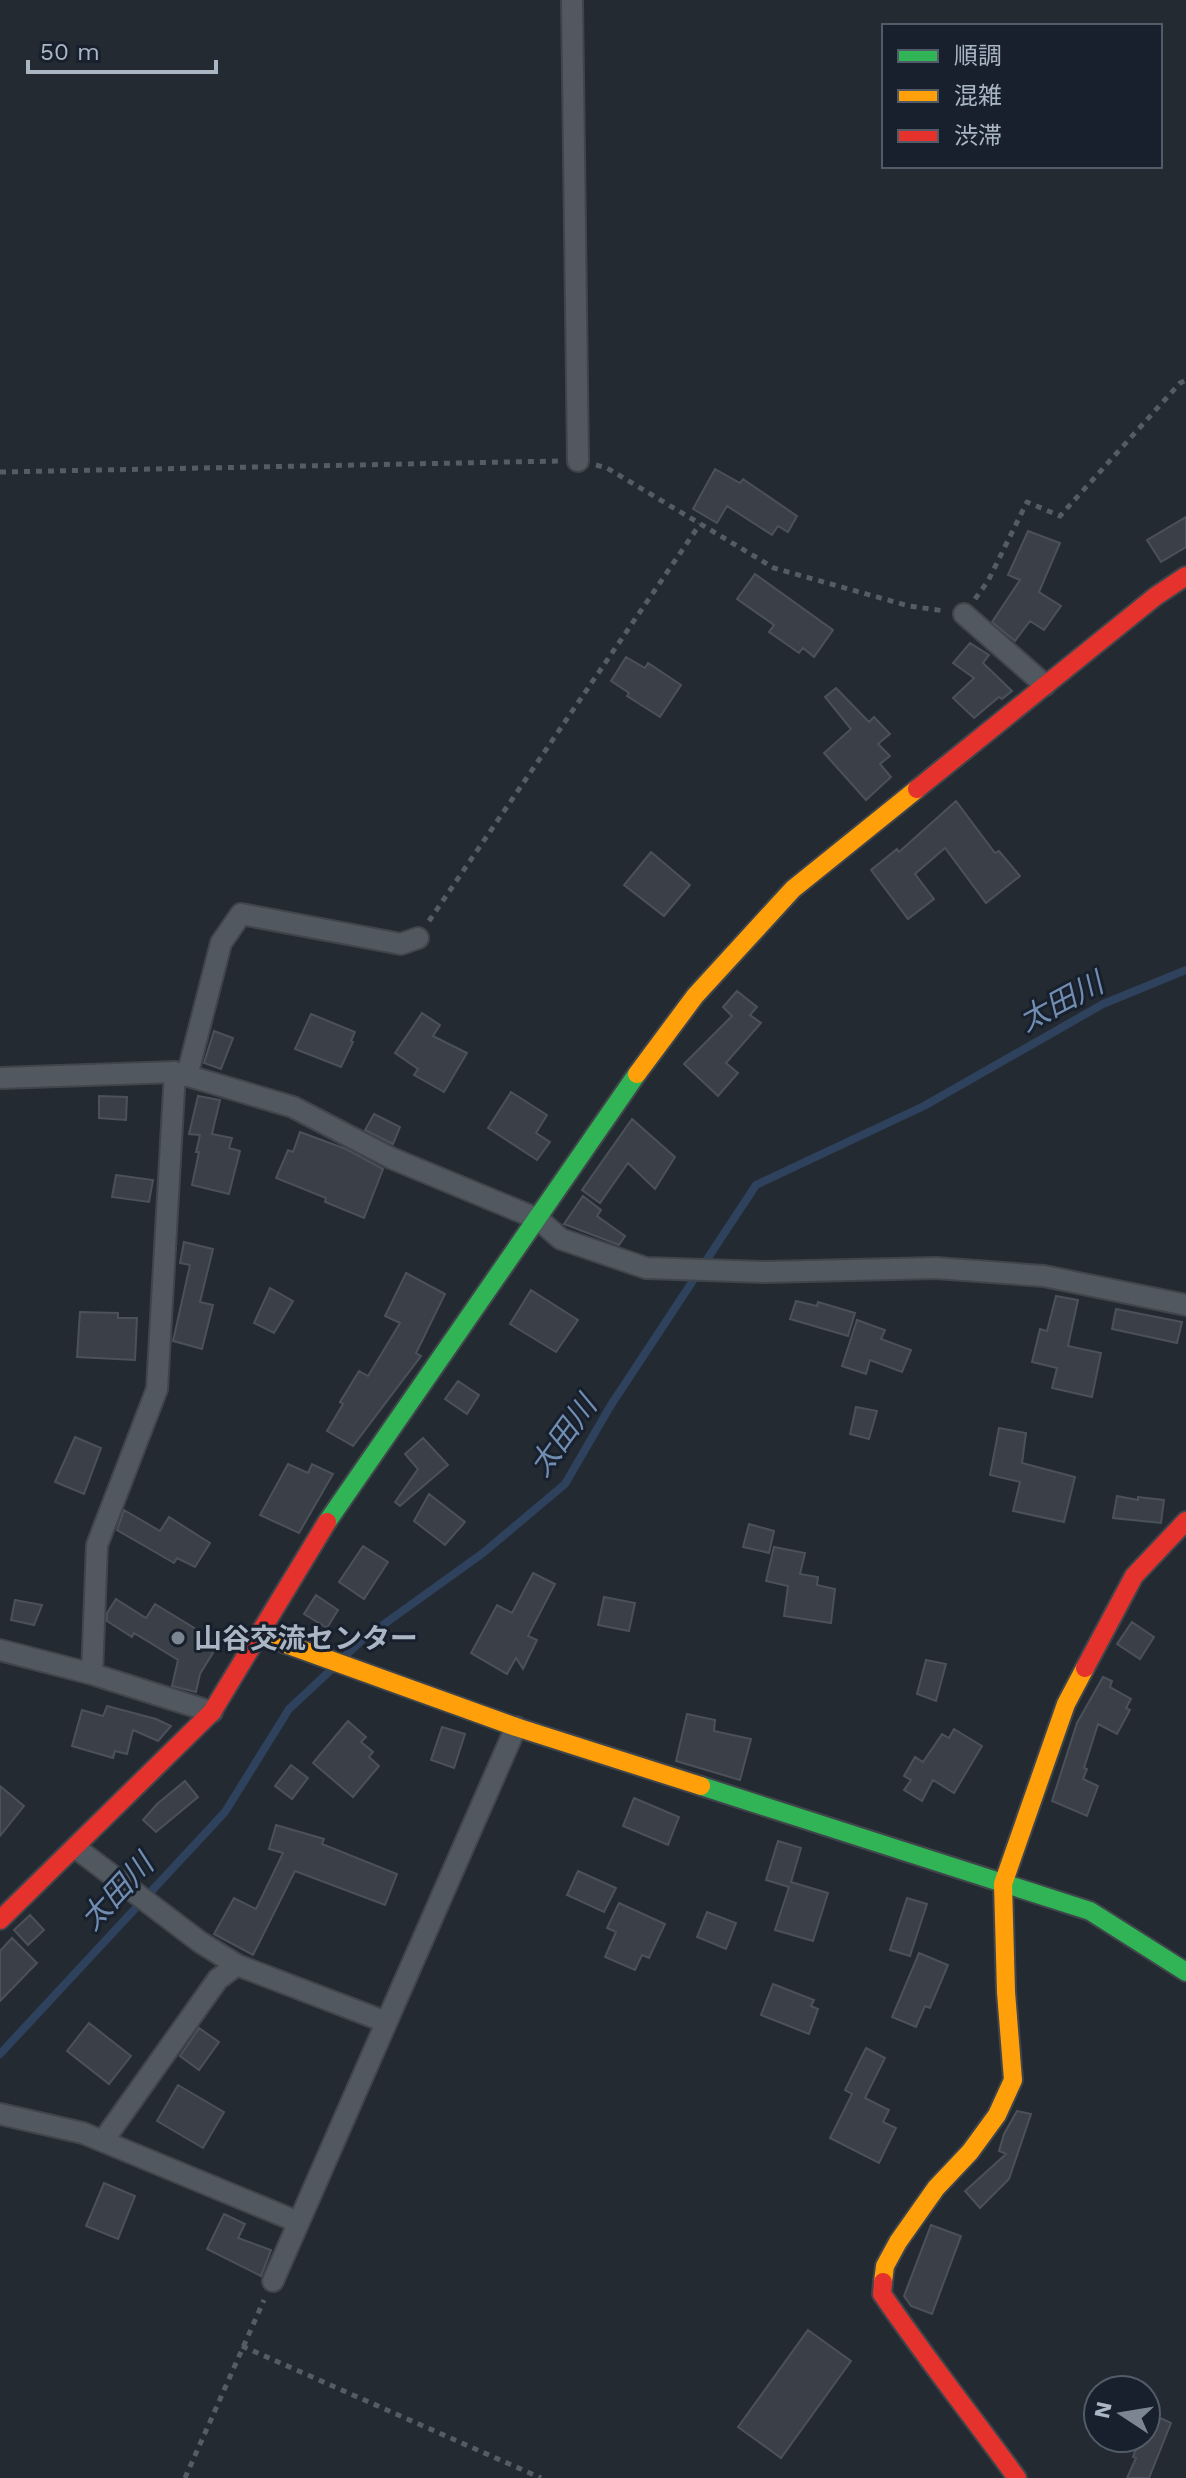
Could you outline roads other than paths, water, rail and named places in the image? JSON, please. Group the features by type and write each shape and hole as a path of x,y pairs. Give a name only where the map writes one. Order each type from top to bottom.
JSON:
{"street":[{"path":"572,0 578,461"},
{"path":"0,1920 212,1712 315,1539 626,1089 695,996 793,889 1156,596 1186,576"},
{"path":"964,614 1045,685"},
{"path":"92,1674 97,1545 157,1389 181,1074 221,943 241,914 401,944 418,938"},
{"path":"0,1078 181,1074 293,1107 391,1158 538,1219 561,1239 646,1268 765,1272 951,1269 1044,1276 1186,1305"},
{"path":"1017,2478 945,2379 922,2353 882,2294 885,2266 936,2188 970,2152 997,2115 1013,2080 1006,1992 1003,1884 1066,1704 1134,1576 1186,1521"},
{"path":"258,1634 516,1727 1090,1911 1186,1972"},
{"path":"0,1650 92,1674 212,1712"},
{"path":"273,2281 516,1727"},
{"path":"76,1848 200,1942 237,1965 386,2022"},
{"path":"103,2141 218,1979 237,1965"},
{"path":"0,2114 83,2133 298,2222"}],"waterway":[{"name":"太田川","path":"342,1659 362,1640 483,1553 565,1484 611,1405 756,1185 924,1106 1103,1004 1186,970"},
{"name":"太田川","path":"0,2054 225,1812 289,1709 333,1668"}],"place":[{"name":"山谷交流センター","path":"178,1638"}]}
